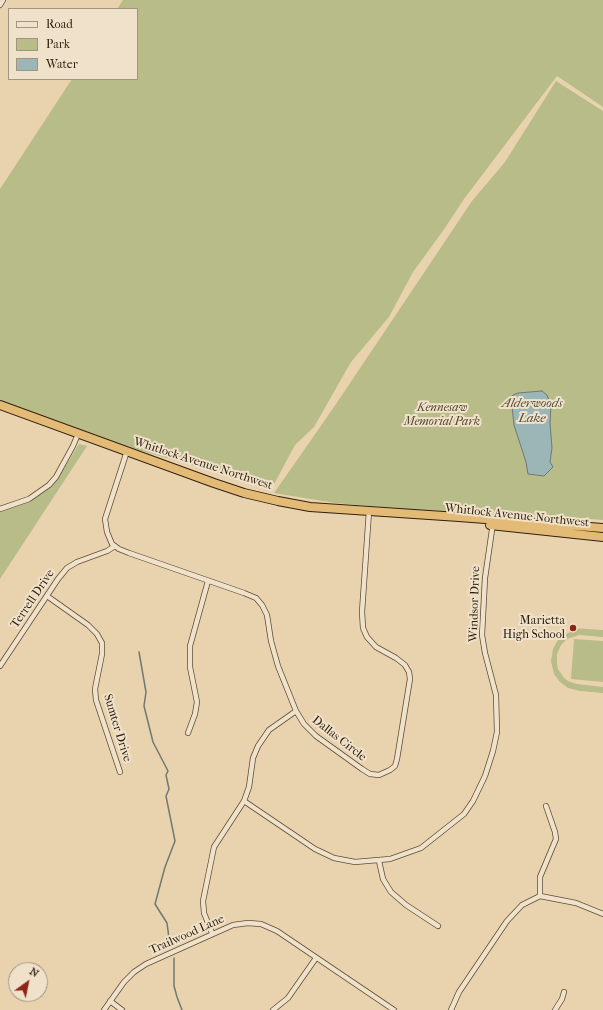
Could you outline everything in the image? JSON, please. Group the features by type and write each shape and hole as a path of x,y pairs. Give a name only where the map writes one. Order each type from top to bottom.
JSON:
{"highway":[{"name":"Whitlock Avenue Northwest","path":"0,406 214,483 260,498 310,506 493,522 603,528"},
{"name":"Whitlock Avenue Northwest","path":"493,522 603,537"}],"street":[{"path":"0,5 3,0"},
{"path":"0,509 29,498 49,485 56,477 78,434"},
{"path":"115,546 107,532 105,519 127,452"},
{"name":"Dallas Circle","path":"115,546 129,553 256,598 262,605 267,615 271,641 278,666 296,711 304,724 311,732 370,774 383,774 395,766 398,758 409,676 407,669 400,661 379,650 372,644 363,628 362,619 369,511"},
{"name":"Windsor Drive","path":"244,801 324,854 334,858 355,862 379,861 421,848 464,814 471,804 485,776 495,742 497,721 496,695 482,635 485,578 493,522"},
{"name":"Terrell Drive","path":"0,666 61,575 69,566 108,551 115,546"},
{"path":"188,732 195,714 197,702 190,667 190,646 208,581"},
{"name":"Sumter Drive","path":"47,596 88,625 97,634 102,643 101,660 95,689 96,700 120,772"},
{"path":"212,933 204,914 203,901 212,853 219,837 244,801 253,758 258,746 269,730 296,711"},
{"path":"540,896 540,877 556,839 546,806"},
{"path":"379,861 383,879 391,892 406,905 438,926"},
{"path":"451,1010 459,992 507,921 522,905 540,896 576,903 603,914"},
{"name":"Trailwood Lane","path":"104,1010 124,982 140,968 212,933 238,924 248,923 261,924 277,931 394,1010"},
{"path":"273,1010 288,998 316,958"},
{"path":"555,1010 562,999 564,992"},
{"path":"110,1001 122,1010"}],"green space":[{"path":"123,0 603,0 603,107 557,76 464,199 413,272 389,317 351,362 314,427 295,445 272,488 135,449 0,400 0,189 71,80 138,80 138,8 118,8"},
{"name":"Kennesaw Memorial Park","path":"556,81 603,111 603,520 539,515 406,509 335,503 274,493 334,407 472,201 505,162"},
{"path":"79,444 87,446 0,579 0,511 31,501 49,488 57,480"},
{"path":"572,628 603,630 603,637 579,635 567,639 561,645 557,654 558,669 568,681 577,684 603,687 603,693 580,691 568,688 560,682 554,674 551,661 553,649 559,638 572,631"},
{"path":"574,639 603,641 603,682 571,679"}],"water":[{"name":"Alderwoods Lake","path":"542,391 547,395 551,405 550,423 552,448 550,462 553,467 544,476 528,474 526,462 514,425 511,398 513,395 518,393"}],"waterway":[{"path":"139,652 146,692 144,706 153,742 168,771 166,775 169,789 166,796 175,841 165,867 155,904 167,923 170,946"},
{"path":"174,958 174,986 182,1010"}],"place":[{"name":"Marietta High School","path":"573,628"}]}
